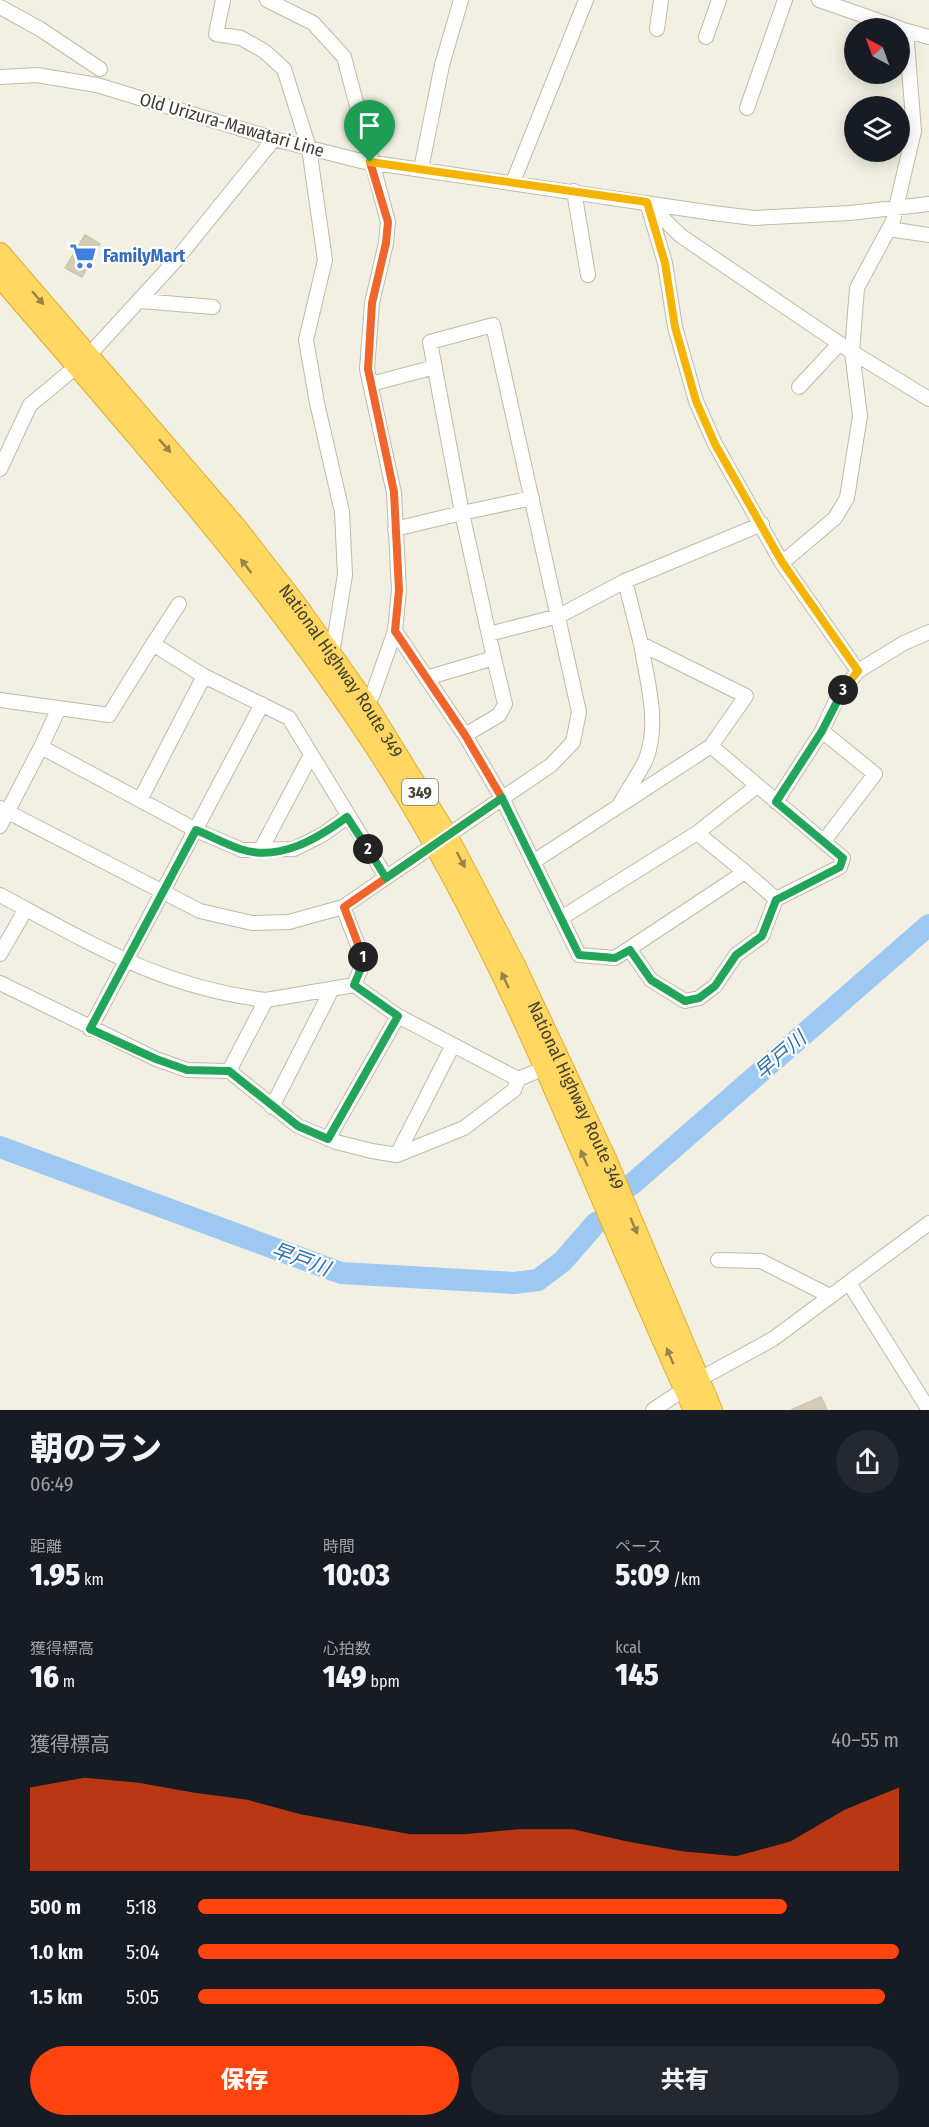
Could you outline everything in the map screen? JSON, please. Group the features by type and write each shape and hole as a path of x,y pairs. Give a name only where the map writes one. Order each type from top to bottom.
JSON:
{"highway":[{"name":"National Highway Route 349","path":"0,253 82,361 283,614 441,840 691,1385 712,1410"},
{"name":"National Highway Route 349","path":"0,277 82,361 236,527 332,654 365,702 441,840 515,965 607,1161 691,1385 693,1410"}],"street":[{"path":"223,0 216,34 241,38 264,51 284,69 294,94 309,148 325,260 306,340 317,403 342,512 345,575 332,654"},
{"path":"267,0 281,3 313,23 344,57 370,162 388,222 386,243 372,303 368,369 394,492 399,590 395,631 372,696 365,702"},
{"path":"422,169 442,65 461,0"},
{"path":"513,182 586,0"},
{"path":"657,28 661,0"},
{"path":"706,37 719,0"},
{"path":"747,108 785,0"},
{"path":"819,0 871,18"},
{"path":"0,7 40,29 100,69"},
{"path":"910,31 929,37"},
{"name":"Old Urizura-Mawatari Line","path":"0,76 37,75 97,85 274,139 370,162 754,218 850,213 929,204"},
{"path":"782,562 836,518 847,498 860,416 852,352 856,288 889,229 898,207 914,131 908,84"},
{"path":"0,469 30,405 82,361 141,301 274,139"},
{"path":"574,191 588,275"},
{"path":"647,202 681,236 839,344 929,399"},
{"path":"647,202 665,263 675,327 696,401 715,444 782,562 858,671"},
{"path":"889,229 929,235"},
{"path":"141,301 213,307"},
{"path":"4,810 200,910 252,923 289,922 344,907 565,753 577,730 576,695 493,325 430,342 462,513 505,704 499,715 465,735"},
{"path":"799,387 839,344"},
{"path":"371,384 435,367"},
{"path":"395,529 532,498"},
{"path":"489,633 559,616 625,581 762,524"},
{"path":"618,807 645,760 653,735 651,700 641,644 625,581"},
{"path":"0,700 109,715 179,604"},
{"path":"395,631 465,735 502,798 579,955 615,958 745,872"},
{"path":"776,802 822,731 838,696 858,671 904,643 929,632"},
{"path":"153,644 204,676 289,718 386,878"},
{"path":"533,862 711,746 746,696 641,644"},
{"path":"426,678 494,658"},
{"path":"140,800 204,676"},
{"path":"90,1029 262,704"},
{"path":"0,826 4,810 41,747 59,708"},
{"path":"822,731 875,774 824,841"},
{"path":"630,950 651,980 685,1001 699,998 715,986 736,955 762,936 776,900 840,867 843,858 711,746"},
{"path":"41,747 196,830 242,850 294,849 322,835 347,817"},
{"path":"260,851 311,755"},
{"path":"645,760 665,776"},
{"path":"561,918 697,834 757,786"},
{"path":"697,834 776,900"},
{"path":"0,895 126,963 199,988 266,1000 354,985 398,1016 518,1079"},
{"path":"344,907 364,961 354,985"},
{"path":"0,954 26,909"},
{"path":"0,983 90,1029 156,1059 187,1070 229,1071 298,1126 328,1139 397,1155 464,1128 514,1090 518,1079 545,1068"},
{"path":"272,1107 332,989"},
{"path":"229,1071 266,1000"},
{"path":"328,1139 398,1016"},
{"path":"397,1155 453,1045"},
{"path":"653,1410 691,1385 773,1339 929,1223"},
{"path":"718,1260 761,1261 830,1296"},
{"path":"849,1283 929,1410"}],"building":[{"name":"FamilyMart","path":"85,235 100,244 82,277 65,268"},
{"path":"821,1397 827,1410 791,1410"}],"waterway":[{"name":"早戸川","path":"631,1185 929,925"},
{"name":"早戸川","path":"0,1147 341,1273 514,1283 538,1280 563,1261 596,1223"}],"place":[{"name":"FamilyMart","path":"83,256"}],"route":[{"path":"370,162 388,222 386,243 372,303 368,369 394,492 399,590 395,631 465,735 502,798 344,907 364,961 354,985 398,1016 328,1139 298,1126 229,1071 187,1070 156,1059 90,1029 196,830 242,850 294,849 322,835 347,817 386,878 502,798 579,955 615,958 630,950 651,980 685,1001 699,998 715,986 736,955 762,936 776,900 840,867 843,858 776,802 822,731 838,696 858,671 782,562 715,444 696,401 675,327 665,263 647,202 370,162"}]}
